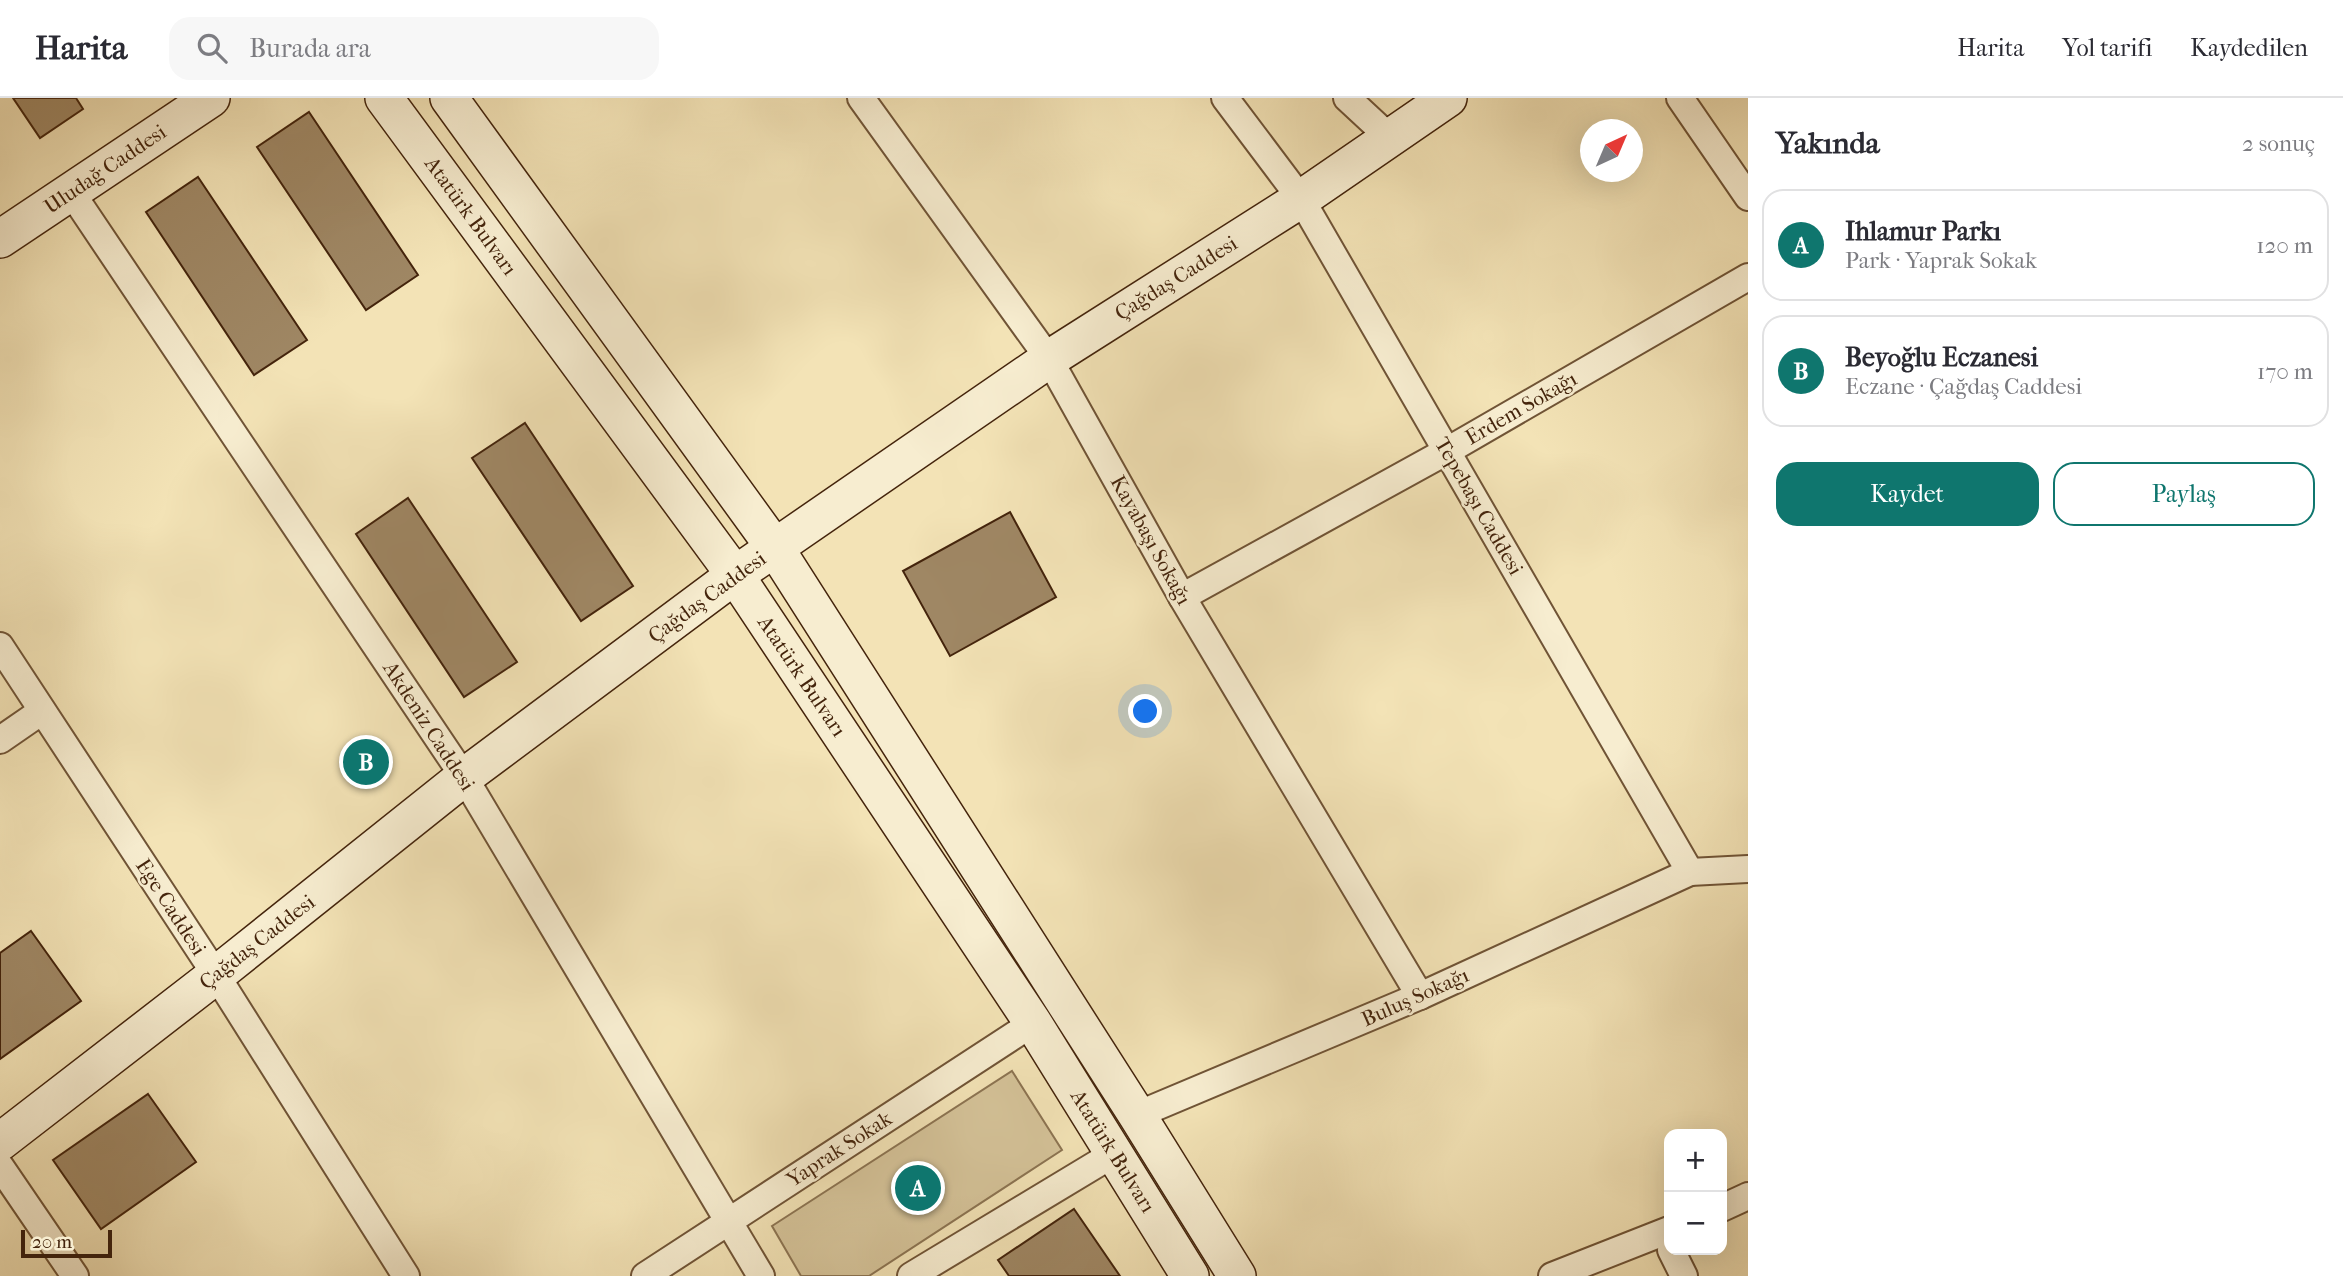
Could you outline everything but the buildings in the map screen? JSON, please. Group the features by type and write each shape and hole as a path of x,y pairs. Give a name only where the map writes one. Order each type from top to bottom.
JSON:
{"street":[{"name":"Uludağ Caddesi","path":"0,239 211,98"},
{"name":"Atatürk Bulvarı","path":"384,98 735,575 1033,1023 1189,1276"},
{"path":"449,98 775,548 1138,1115 1237,1276"},
{"name":"Kayabaşı Sokağı","path":"861,98 1049,359 1182,597 1420,996"},
{"name":"Tepebaşı Caddesi","path":"1225,98 1301,199 1690,872"},
{"path":"1347,98 1390,138"},
{"name":"Çağdaş Caddesi","path":"0,1142 216,975 464,777 735,575 1049,359 1301,199 1448,98"},
{"path":"1680,98 1748,197"},
{"name":"Akdeniz Caddesi","path":"71,192 464,777 761,1276"},
{"name":"Erdem Sokağı","path":"1182,597 1447,452 1748,277"},
{"name":"Ege Caddesi","path":"0,646 216,975 406,1276"},
{"path":"0,740 42,711"},
{"path":"1690,872 1748,869"},
{"name":"Buluş Sokağı","path":"1138,1115 1420,996 1690,872"},
{"name":"Yaprak Sokak","path":"645,1276 1033,1023"},
{"path":"911,1276 1115,1153"},
{"path":"0,1166 75,1276"},
{"path":"1727,1206 1748,1196"},
{"path":"1552,1276 1664,1241"},
{"path":"1675,1255 1684,1276"}],"shaded area":[{"path":"1012,1071 1062,1150 869,1276 801,1276 772,1226"}],"place":[{"name":"Beyoğlu Eczanesi","path":"366,762"},
{"name":"Ihlamur Parkı","path":"918,1188"}]}
